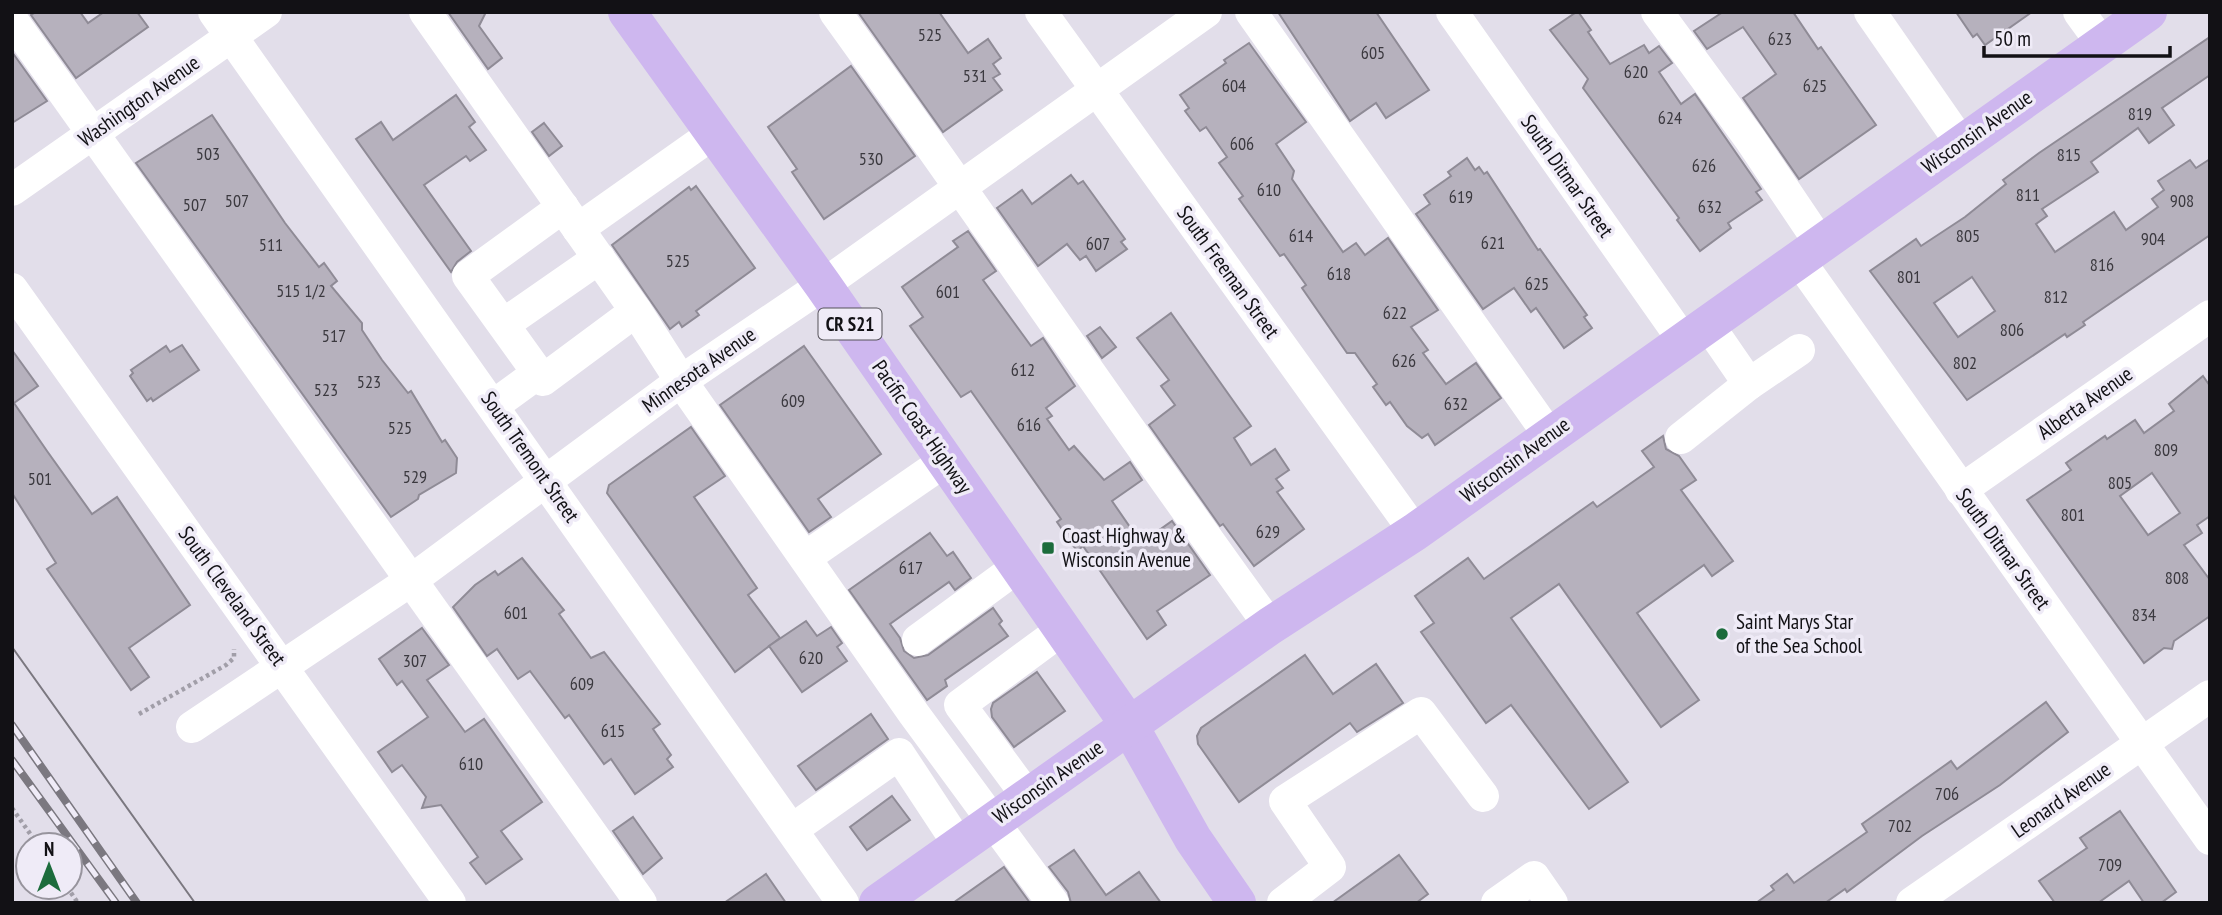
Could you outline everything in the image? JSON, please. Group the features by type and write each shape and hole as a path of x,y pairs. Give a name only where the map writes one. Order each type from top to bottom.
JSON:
{"main road":[{"name":"Pacific Coast Highway","path":"627,12 823,285 1066,634"},
{"name":"Wisconsin Avenue","path":"878,903 1270,626 1415,532 2148,12"},
{"name":"CR S21","path":"1066,634 1129,725 1193,839 1237,903"}],"street":[{"name":"Washington Avenue","path":"12,190 92,133 222,24 266,12"},
{"path":"425,12 928,733 1053,903"},
{"path":"835,12 962,187 1132,435 1270,626"},
{"name":"South Freeman Street","path":"1041,12 1415,532"},
{"name":"Minnesota Avenue","path":"192,727 284,668 413,579 681,382 823,285 1206,12"},
{"path":"1251,12 1549,435"},
{"name":"South Ditmar Street","path":"1452,12 1695,331 1749,384"},
{"name":"South Ditmar Street","path":"1657,12 1750,139 1809,251 1961,490 2210,839"},
{"path":"1870,12 1961,143"},
{"path":"2079,12 2103,45"},
{"path":"12,20 413,579 641,903"},
{"name":"South Tremont Street","path":"222,24 843,903"},
{"path":"636,311 543,380 468,276 714,134"},
{"path":"504,324 599,258"},
{"name":"South Cleveland Street","path":"12,289 450,903"},
{"name":"Alberta Avenue","path":"1961,490 2210,316"},
{"path":"1681,438 1749,384 1799,349"},
{"path":"493,406 538,373"},
{"path":"806,557 946,461"},
{"path":"918,640 1018,566"},
{"path":"1027,797 960,705 1066,634"},
{"name":"Leonard Avenue","path":"1912,903 2210,696"},
{"path":"1283,903 1330,867 1285,801 1421,713 1483,796"},
{"path":"793,829 928,733"},
{"path":"899,754 959,845"},
{"path":"1497,903 1534,877 1552,903"}],"path":[{"path":"139,714 199,682 234,658 234,648 226,637"},
{"path":"12,808 28,831"}],"building":[{"path":"36,12 80,12 88,23 104,12 137,12 148,27 76,78 31,15"},
{"path":"448,12 486,12 479,26 502,58 488,69"},
{"path":"858,12 939,12 968,53 988,39 1001,58 993,64 1000,74 993,78 1002,90 943,132"},
{"path":"1278,12 1376,12 1429,90 1386,118 1376,103 1350,121"},
{"path":"1723,12 1793,12 1876,125 1799,179 1743,98 1776,74 1743,27 1707,49 1694,31"},
{"path":"1956,12 2032,12 1985,45 1977,34 1973,37"},
{"path":"1579,13 1591,30 1588,32 1610,64 1644,45 1649,53 1659,46 1672,63 1659,72 1681,104 1695,94 1761,189 1756,192 1762,200 1728,223 1731,228 1700,251 1677,220 1679,218 1583,88 1588,79 1550,30"},
{"path":"2210,37 2210,75 2162,108 2174,125 2149,143 2138,128 2091,162 2098,172 2042,209 2047,216 2036,224 2055,252 2114,212 2126,230 2158,207 2152,199 2164,190 2158,181 2190,160 2196,168 2210,159 2210,235 2083,322 2085,325 2067,337 2065,334 1967,400 1870,271 1916,239 1921,246 1965,217 2006,184 2003,180","holes":["1972,277 1995,311 1958,337 1934,303"]},
{"path":"1249,43 1306,122 1276,144 1294,171 1292,179 1343,252 1356,243 1365,255 1388,238 1438,310 1411,327 1428,350 1423,353 1446,384 1476,363 1501,398 1435,445 1428,434 1422,438 1407,426 1390,402 1386,405 1373,387 1377,384 1355,353 1347,353 1302,288 1306,285 1284,254 1280,256 1239,199 1243,196 1219,163 1227,157 1206,127 1200,131 1185,111 1189,108 1180,95 1226,63 1224,60"},
{"path":"12,52 47,101 12,123"},
{"path":"851,66 915,156 824,219 792,172 797,169 768,127"},
{"path":"456,95 475,122 469,127 486,150 470,161 466,156 424,185 471,251 457,262 451,272 356,139 381,122 393,140"},
{"path":"212,115 285,223 319,267 324,263 337,281 331,286 362,323 362,330 382,360 408,393 411,391 442,442 445,440 457,458 456,473 419,495 418,499 391,517 136,163"},
{"path":"544,123 562,146 549,156 532,132"},
{"path":"1467,158 1475,170 1479,167 1484,174 1487,172 1538,250 1540,249 1587,315 1584,317 1592,328 1564,348 1536,308 1531,312 1514,288 1483,309 1416,214 1430,204 1424,195 1451,176 1448,172"},
{"path":"1071,175 1078,184 1083,181 1125,239 1121,242 1127,249 1096,271 1086,256 1080,260 1067,244 1038,266 997,208 1022,190 1032,204"},
{"path":"696,186 755,268 696,311 699,315 682,327 679,322 670,329 612,245 689,187 691,190"},
{"path":"968,231 996,271 983,280 1031,346 1043,338 1075,386 1046,408 1052,416 1047,419 1069,450 1074,446 1104,480 1130,462 1142,480 1112,501 1141,543 1172,521 1210,575 1157,611 1166,625 1147,639 1083,546 1077,551 1057,522 1061,519 971,391 961,397 910,326 923,317 902,287 958,247 953,241"},
{"path":"1171,313 1251,426 1234,438 1251,465 1275,449 1289,470 1276,479 1283,488 1277,492 1304,529 1254,566 1223,524 1220,526 1149,425 1175,405 1161,386 1169,380 1137,338"},
{"path":"1100,327 1116,347 1102,358 1087,336"},
{"path":"182,345 199,370 153,401 151,398 147,401 130,376 133,373 131,370 166,346 170,352"},
{"path":"804,346 881,454 818,499 831,517 809,532 720,405"},
{"path":"12,350 38,386 14,403 47,451 92,514 117,497 190,605 129,648 149,677 131,690 47,569 56,563 12,493"},
{"path":"2203,376 2210,386 2210,516 2197,525 2202,533 2184,545 2210,580 2210,616 2174,641 2172,649 2164,648 2144,663 2027,500 2071,470 2066,463 2105,436 2107,439 2135,420 2144,433 2174,411 2169,404","holes":["2152,473 2180,513 2148,535 2120,496"]},
{"path":"691,427 725,476 694,497 757,588 748,595 780,638 735,672 607,493 609,485"},
{"path":"1663,436 1666,449 1679,456 1696,480 1681,490 1733,561 1712,576 1704,565 1637,613 1699,700 1661,727 1559,584 1511,618 1628,782 1589,809 1511,705 1486,723 1421,632 1434,623 1415,596 1468,558 1484,579 1593,502 1597,507 1654,467 1642,451"},
{"path":"930,533 947,556 953,552 971,578 955,590 949,582 890,624 900,638 904,651 914,658 928,655 993,608 1002,621 999,624 1008,636 945,680 947,686 927,700 849,590"},
{"path":"522,558 564,610 559,614 591,658 604,652 660,724 653,729 671,755 667,759 673,767 635,794 611,759 604,764 569,715 565,718 530,671 518,679 497,649 487,656 453,607 475,585 495,571 498,575"},
{"path":"806,621 817,636 831,627 842,643 837,647 847,661 802,692 769,646"},
{"path":"422,628 449,665 427,680 465,732 484,719 542,802 501,831 522,859 486,884 470,863 478,857 441,805 422,808 426,797 402,765 392,772 378,752 428,717 402,681 397,685 379,659"},
{"path":"1305,655 1333,694 1376,664 1403,703 1357,732 1350,723 1239,802 1198,744 1197,736 1201,728"},
{"path":"1037,672 1065,711 1014,747 992,717 991,709 993,703"},
{"path":"2046,702 2068,732 2000,785 1922,836 1847,892 1845,889 1825,903 1756,903 1774,890 1771,886 1787,874 1794,883 1867,832 1862,824 1951,761 1957,769"},
{"path":"871,714 888,739 816,790 798,766"},
{"path":"892,796 910,820 867,850 850,827"},
{"path":"2120,811 2176,892 2161,903 2144,903 2129,881 2098,903 2055,903 2039,881 2087,848 2080,838"},
{"path":"633,817 662,858 643,874 613,831"},
{"path":"1074,850 1106,895 1139,872 1161,903 1071,903 1068,892 1049,867"},
{"path":"1399,855 1428,894 1416,903 1332,903"},
{"path":"1004,867 1030,903 953,903"},
{"path":"766,874 786,903 724,903"}],"tram line":[{"path":"12,647 195,903"}],"railway":[{"path":"12,725 137,903"},
{"path":"12,760 116,903"}],"place":[{"name":"Coast Highway & Wisconsin Avenue","path":"1048,548"},
{"name":"Saint Marys Star of the Sea School","path":"1722,634"}]}
